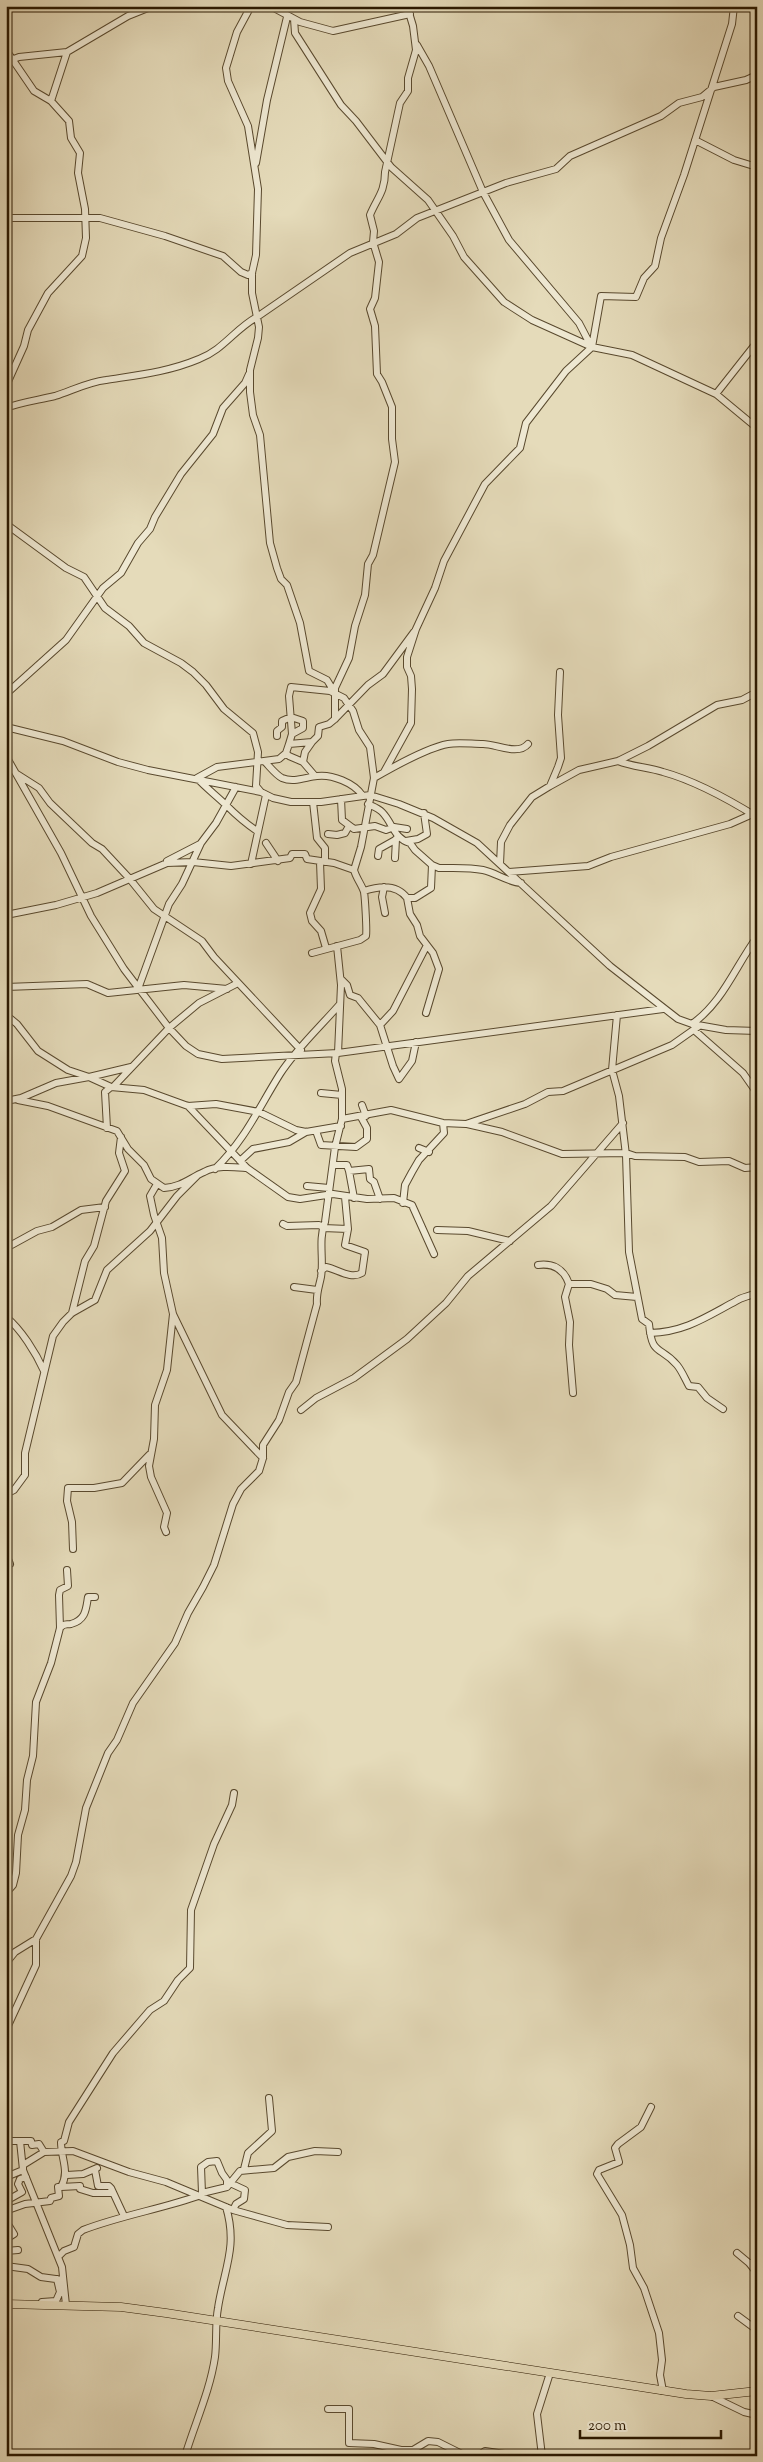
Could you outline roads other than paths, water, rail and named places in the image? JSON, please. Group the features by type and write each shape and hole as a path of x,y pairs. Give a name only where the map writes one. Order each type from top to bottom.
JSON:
{"main road":[{"path":"6,2304 121,2307 663,2391 711,2396 757,2391"}],"street":[{"path":"9,60 67,52 128,16 153,6"},
{"path":"6,694 66,640 103,588 126,565 181,474 213,434 223,408 245,383 250,370 258,338 257,318 252,293 252,273 256,255 259,218 256,166 248,126 228,81 226,68 237,32 251,6"},
{"path":"267,6 277,7 291,18 333,31 410,14"},
{"path":"335,719 335,688 345,670 352,650 356,626 365,595 367,570 373,555 395,462 392,439 392,407 377,374 375,326 370,309 375,298 379,262 373,242 374,230 370,214 379,202 400,104 408,91 408,78 414,62 416,45 410,14 406,6 395,16"},
{"path":"384,772 411,723 411,676 406,667 407,657 416,629 435,588 444,561 485,484 520,448 526,423 566,370 592,347 601,296 636,297 644,278 655,266 661,238 732,24 734,6"},
{"path":"256,166 267,100 291,18"},
{"path":"291,18 294,33 341,106 391,167 428,200 464,256 504,302 532,320 592,347 632,355 716,394 757,428"},
{"path":"416,45 429,66 483,192 509,240 579,323 592,347"},
{"path":"6,50 9,60 34,91 51,101 69,121 71,138 80,153 78,173 85,218 85,250 48,293 28,330 6,386"},
{"path":"51,101 67,52"},
{"path":"6,408 30,400 52,397 104,380 126,378 178,367 223,346 242,325 257,318 350,253 396,234 417,218 483,192 556,168 570,156 661,116 679,103 702,97 714,87 746,80 757,75"},
{"path":"694,140 734,160 757,167"},
{"path":"6,218 100,218 165,236 223,256 241,272 248,275 252,273"},
{"path":"716,394 757,342"},
{"path":"6,368 14,368"},
{"path":"250,370 250,392 253,416 260,435 273,554 300,623 309,671 326,680 335,693 349,703 359,730 370,746 374,778 366,795 368,804 357,864 354,870"},
{"path":"6,524 66,568 84,577 105,608 129,626 144,643 181,663 206,685 224,709 253,733 262,762 255,783 263,794 251,864"},
{"path":"304,762 305,752 318,736 317,728 329,724 349,703 383,674 416,629"},
{"path":"550,786 561,758 558,715 560,672"},
{"path":"197,778 217,767 262,762 279,758 286,753 292,734 289,696 291,687 335,693"},
{"path":"500,864 501,842 510,825 532,797 579,770 618,760 648,746 717,705 742,700 757,692"},
{"path":"278,736 277,731 282,727 282,721 291,717 303,722 304,725 303,728 292,734"},
{"path":"6,727 63,741 118,762 236,787 291,802 313,802 366,795"},
{"path":"290,744 312,742"},
{"path":"374,778 430,750 449,743 501,746 514,750 525,747 528,744"},
{"path":"286,753 304,762 315,776"},
{"path":"6,756 61,853 82,897 124,970 169,1028 186,1046 198,1054 209,1058 298,1052 337,1053 663,1009"},
{"path":"618,760 632,766 663,771 717,794 755,814"},
{"path":"262,762 283,778 292,780 326,776 352,784 366,795 424,813 477,842 610,966 663,1009 695,1027 743,1073 757,1093"},
{"path":"16,773 39,788 50,803 92,843 102,849 130,879 154,909 202,941 298,1052"},
{"path":"197,778 233,814 257,831"},
{"path":"138,989 164,915 193,862 201,843 216,823 236,787"},
{"path":"342,799 343,809 340,816 349,826 354,828 375,826 386,830 401,827 407,829"},
{"path":"313,802 317,838 324,848 322,889 310,913 312,920 321,931 326,948"},
{"path":"368,804 382,812 392,829 396,838 397,851 394,856 395,858"},
{"path":"405,841 418,839 427,834 423,822 424,813"},
{"path":"509,872 588,866 611,856 730,824 755,814"},
{"path":"328,834 337,835 345,833 349,826"},
{"path":"396,838 410,843 414,850 432,865 439,868 483,870 521,883"},
{"path":"378,856 379,849 396,838"},
{"path":"6,915 82,897 130,879 201,843"},
{"path":"266,843 278,861"},
{"path":"157,866 177,861 220,866 251,864 278,861 290,858 292,854 305,854 307,859 354,870"},
{"path":"407,898 428,892 432,865"},
{"path":"312,953 360,940 366,936 368,925 364,916 364,891 354,870"},
{"path":"364,891 384,887 400,891 407,898 410,914 426,947 432,952 439,970 426,1013"},
{"path":"384,887 382,897 385,913"},
{"path":"466,1124 525,1104 548,1092 563,1092 672,1045 695,1027 724,991 757,937"},
{"path":"6,2030 36,1965 36,1939 71,1876 76,1862 86,1808 108,1753 117,1740 133,1703 174,1643 214,1565 233,1504 241,1489 259,1471 263,1458 263,1445 279,1420 289,1392 296,1382 317,1304 317,1290 321,1271 321,1233 334,1165 335,1147 341,1123 342,1095 337,1053 340,1004 338,946"},
{"path":"380,1025 393,1011 426,947"},
{"path":"340,979 346,985 350,995 358,998 380,1025 386,1046 400,1079 412,1061 416,1042"},
{"path":"106,1128 105,1092 169,1028 198,1003 238,983"},
{"path":"6,987 87,984 108,993 184,985 227,989"},
{"path":"215,1169 231,1153 259,1112 281,1073 340,1004"},
{"path":"6,1015 17,1024 38,1050 68,1070 112,1087 144,1090 188,1106 216,1104 259,1112 296,1130 316,1131 391,1110 443,1123 466,1124 502,1132 562,1154 685,1156 699,1162 728,1161 745,1168 757,1167"},
{"path":"617,1015 612,1070 619,1096 629,1184 629,1252 642,1319 649,1324 654,1347 676,1364 689,1386 698,1387 707,1398 723,1409"},
{"path":"695,1027 739,1032 757,1031"},
{"path":"6,1101 56,1083 132,1067"},
{"path":"321,1093 342,1095"},
{"path":"14,1099 48,1106 117,1131 128,1149 144,1165 151,1179 164,1188 185,1184 197,1176 215,1169 230,1166 247,1168"},
{"path":"316,1131 320,1145 356,1147 368,1139 362,1105"},
{"path":"188,1106 247,1168 288,1197 300,1199 329,1191"},
{"path":"404,1203 405,1185 419,1160 429,1152 444,1133 443,1123"},
{"path":"301,1410 316,1398 354,1378 407,1339 446,1303 468,1276 551,1206 623,1123"},
{"path":"240,1161 253,1149 289,1142 306,1132"},
{"path":"72,1313 85,1261 94,1246 105,1207 112,1190 125,1171 119,1153 121,1137"},
{"path":"419,1148 429,1152"},
{"path":"334,1165 347,1165 354,1198"},
{"path":"349,1171 369,1169 370,1179 374,1182 380,1199"},
{"path":"6,1494 14,1490 25,1475 25,1453 35,1420 53,1336 62,1322 72,1313 95,1300 107,1270 132,1250 157,1223 177,1196 197,1176"},
{"path":"157,1184 150,1196 162,1238 164,1273 173,1314 222,1415 263,1458"},
{"path":"307,1186 345,1197 394,1198 412,1205 434,1254"},
{"path":"321,1271 326,1267 351,1275 362,1273 364,1252 344,1245 348,1229 345,1197"},
{"path":"6,1248 37,1231 52,1227 81,1210 105,1207"},
{"path":"282,1224 287,1226 320,1225 323,1227 348,1229"},
{"path":"437,1230 468,1231 510,1242"},
{"path":"538,1265 553,1265 561,1270 569,1284 565,1298 570,1322 569,1345 573,1393"},
{"path":"569,1284 591,1284 607,1289 615,1295 637,1298"},
{"path":"294,1287 317,1290"},
{"path":"650,1332 685,1328 745,1296 752,1296 757,1292"},
{"path":"166,1532 164,1527 167,1513 151,1477 150,1453 154,1439 155,1405 167,1370 173,1314"},
{"path":"6,1317 15,1324 36,1355 44,1371"},
{"path":"73,1549 72,1522 66,1501 68,1488 94,1488 122,1483 150,1453"},
{"path":"6,1554 10,1564"},
{"path":"6,1893 14,1885 18,1835 25,1810 27,1780 33,1756 36,1702 51,1663 60,1628 59,1595 60,1590 68,1586 67,1570"},
{"path":"60,1628 63,1624 77,1622 87,1610 88,1597 95,1597"},
{"path":"6,2212 26,2204 50,2201 51,2198 59,2196 58,2187 61,2187 67,2175 61,2152 61,2142 64,2141 69,2122 103,2067 126,2036 150,2010 164,2001 178,1980 190,1968 191,1910 198,1885 214,1844 232,1806 234,1793"},
{"path":"6,1964 15,1952 36,1939"},
{"path":"244,2169 248,2153 272,2131 269,2098"},
{"path":"651,2107 641,2127 615,2148 619,2162 598,2170 597,2174 622,2215 630,2245 633,2268 644,2288 659,2334 662,2360 660,2375 663,2391"},
{"path":"6,2140 30,2141 32,2145 39,2144 44,2152"},
{"path":"20,2140 23,2170 59,2256 60,2279 60,2292 56,2301 25,2304"},
{"path":"23,2170 23,2165 44,2152 73,2151 104,2163 202,2194 233,2210 287,2225 328,2228"},
{"path":"59,2256 74,2247 78,2234 83,2230 146,2210 171,2206 228,2185 244,2169 262,2171 274,2168 288,2157 315,2151 338,2152"},
{"path":"202,2194 201,2167 208,2162 217,2161 222,2173 228,2180 228,2185"},
{"path":"67,2175 95,2170 104,2163"},
{"path":"6,2177 23,2170"},
{"path":"95,2170 98,2186 109,2186 124,2216"},
{"path":"6,2201 22,2192 18,2184 20,2179 26,2177"},
{"path":"228,2185 245,2190 244,2199 236,2204 233,2210"},
{"path":"61,2187 80,2186 80,2190 93,2193 113,2193"},
{"path":"185,2456 206,2392 215,2357 216,2322 232,2248 226,2207"},
{"path":"6,2221 14,2234 6,2239"},
{"path":"6,2251 18,2250"},
{"path":"737,2253 757,2273"},
{"path":"749,2263 757,2264"},
{"path":"6,2266 28,2269 41,2277 60,2279"},
{"path":"60,2279 66,2305"},
{"path":"738,2316 757,2330"},
{"path":"542,2456 537,2414 550,2373"},
{"path":"711,2396 737,2409 757,2415"},
{"path":"328,2409 348,2409 348,2443 374,2444 401,2450 413,2450 428,2442 438,2442 466,2456"},
{"path":"478,2456 485,2451 519,2456"}]}
